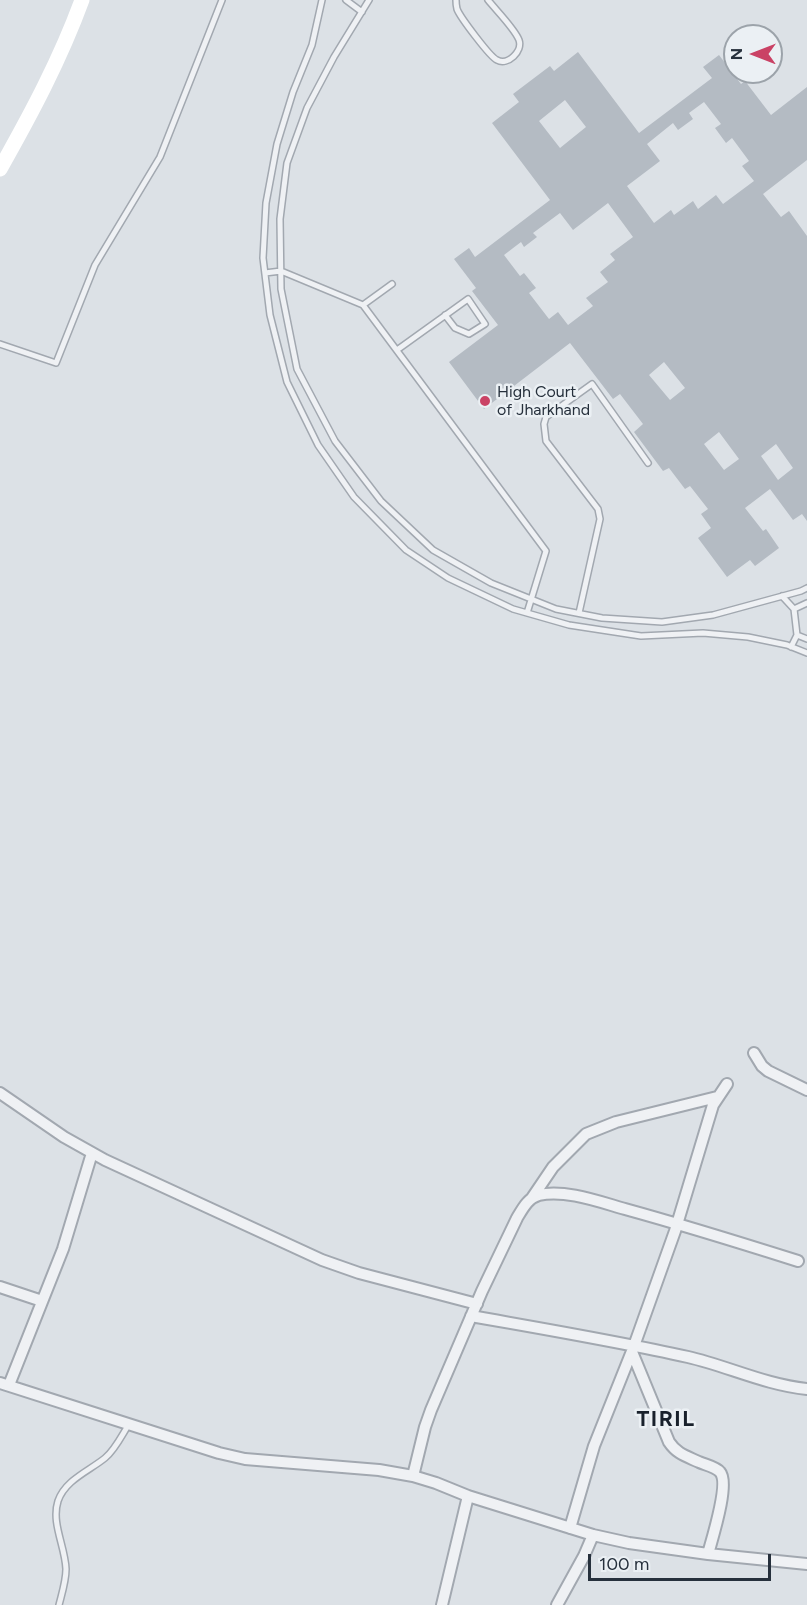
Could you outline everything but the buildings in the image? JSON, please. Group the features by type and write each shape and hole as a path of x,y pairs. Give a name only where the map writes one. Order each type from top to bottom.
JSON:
{"main road":[{"path":"0,169 37,104 68,37 82,0"}],"street":[{"path":"754,1053 768,1071 807,1090"},
{"path":"570,1528 594,1446 633,1349 677,1223 713,1105 727,1084"},
{"path":"0,1093 64,1137 92,1153 322,1260 359,1273 477,1304"},
{"path":"412,1476 431,1410 471,1316 523,1207 553,1167 586,1134 616,1122 717,1097"},
{"path":"92,1153 63,1249 4,1384 219,1453 245,1459 380,1470 436,1483 468,1496 570,1528 628,1543 807,1564"},
{"path":"531,1198 554,1193 592,1200 677,1223 798,1261"},
{"path":"0,1287 42,1301"},
{"path":"471,1316 633,1349 691,1358 807,1389"},
{"path":"633,1349 674,1450 719,1471 723,1476 721,1502 708,1554"},
{"path":"442,1605 468,1496"},
{"path":"557,1605 585,1556 593,1535"}],"lane":[{"path":"0,345 56,363 95,265 160,157 222,0"},
{"path":"322,0 312,45 293,92 277,144 266,203 263,258 270,315 287,382 318,445 354,497 406,550 448,578 513,609 569,625 641,636 704,633 748,637 807,653"},
{"path":"369,0 334,57 307,108 287,163 280,219 281,289 297,369 335,441 381,501 434,550 491,583 556,609 602,618 662,622 713,615 807,588"},
{"path":"456,0 458,11 489,53 502,62 516,54 520,47 519,40 488,0"},
{"path":"349,1 362,12"},
{"path":"265,273 281,271 363,305 546,551 527,613"},
{"path":"363,305 392,284"},
{"path":"397,350 468,299 485,324 469,334 454,328 446,315"},
{"path":"579,613 600,519 598,509 546,441 544,424 546,417 592,384 648,463"},
{"path":"782,596 794,609 797,635 791,647"},
{"path":"794,609 807,603"},
{"path":"797,635 807,639"},
{"path":"59,1605 66,1570 56,1518 58,1501 72,1482 106,1457 129,1424"}],"place":[{"name":"High Court of Jharkhand","path":"485,401"}],"district":[{"name":"TIRIL","path":"666,1420"}]}
